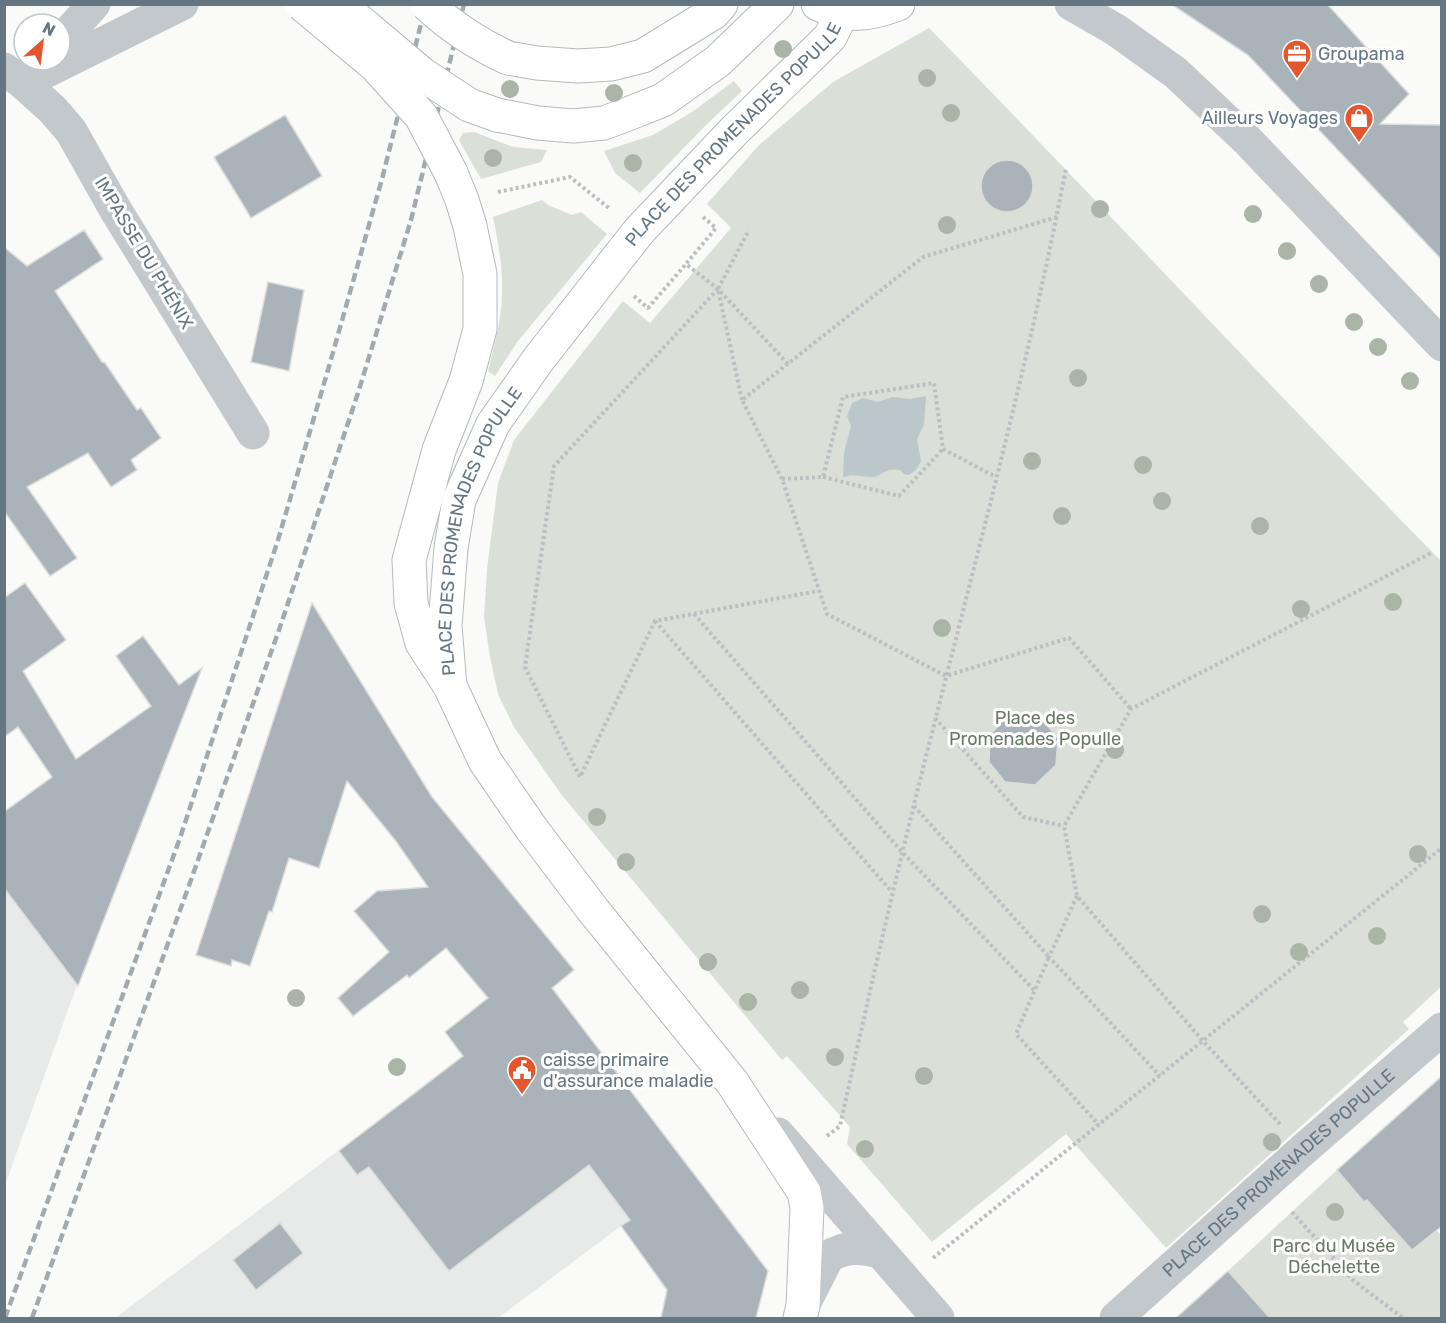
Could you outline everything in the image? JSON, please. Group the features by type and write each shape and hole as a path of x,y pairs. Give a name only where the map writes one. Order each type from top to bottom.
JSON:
{"main road":[{"path":"302,4 375,65 421,116 457,187 480,274 480,329 466,381 439,450 409,560 411,603 422,643 450,686"},
{"path":"339,4 422,74 469,105 496,115 538,123 573,126 604,123 663,100 718,61 777,4"},
{"path":"427,4 442,19 484,47 508,58 579,66 611,64 643,56 712,13 721,4"},
{"path":"830,9 871,14 898,4"},
{"name":"PLACE DES PROMENADES POPULLE","path":"802,1312 807,1208 804,1192 732,1083 593,910 531,828 485,761 450,686 445,626 451,548 459,500 493,424 532,368 639,231 733,132 830,37 830,9"}],"street":[{"path":"72,29 94,4"},
{"path":"19,78 182,4"},
{"path":"1071,4 1116,30 1176,73 1247,140 1442,345"},
{"name":"IMPASSE DU PHÉNIX","path":"19,78 71,131 121,219 253,433"},
{"name":"PLACE DES PROMENADES POPULLE","path":"1116,1318 1304,1149 1439,1036"},
{"path":"732,1083 938,1318"},
{"path":"802,1312 828,1257 850,1248 880,1252"}],"path":[{"path":"826,1137 840,1126 892,891 996,477 1057,217 1066,168"},
{"path":"457,187 570,177 612,211"},
{"path":"632,294 648,308 686,264 716,228 699,214"},
{"path":"742,400 923,257 1057,217"},
{"path":"655,621 580,777 525,667 554,466 718,289 749,230"},
{"path":"686,264 718,289 788,364"},
{"path":"718,289 742,400 782,479 827,614 946,676 1069,638 1131,709"},
{"path":"823,477 843,397 934,383 943,450"},
{"path":"943,450 996,477"},
{"path":"782,479 823,477 899,496 943,450"},
{"path":"1304,1149 1203,1041 1077,896 1064,826 1131,709 1433,552"},
{"path":"655,621 818,591"},
{"path":"694,614 902,852 1034,990"},
{"path":"655,621 892,891"},
{"path":"936,718 1023,817 1064,826"},
{"path":"914,806 1049,957 1160,1076"},
{"path":"903,1278 933,1258 1442,848"},
{"path":"1077,896 1016,1034 1099,1125"},
{"path":"1292,1212 1354,1281 1403,1318"}],"shaded area":[{"path":"926,396 924,425 917,439 921,461 916,470 909,475 900,470 894,470 872,477 854,475 843,477 844,453 851,426 847,416 852,403 863,398 878,402 892,397 910,399"},
{"path":"5,888 77,985 5,1185"},
{"path":"478,1046 693,1172 498,1318 115,1318"}],"green space":[{"name":"Place des Promenades Populle","path":"929,28 1441,561 1441,987 1403,1022 1409,1029 1166,1248 1066,1134 932,1242 847,1144 850,1127 787,1056 782,1060 561,794 514,727 498,694 490,657 484,617 487,569 498,483 514,440 623,301 650,323 731,228 707,204 759,145 833,82"},
{"path":"734,81 742,91 640,193 615,173 604,151 653,135 692,112"},
{"path":"474,132 513,147 547,150 541,162 481,179 459,140 463,133"},
{"path":"542,200 572,215 581,212 607,234 518,341 495,376 488,371 499,322 502,283 500,254 493,217"},
{"name":"Parc du Musée Déchelette","path":"1337,1170 1364,1202 1367,1200 1412,1250 1436,1230 1441,1235 1441,1318 1270,1318 1228,1271"}],"building":[{"path":"1171,4 1327,4 1409,94 1380,124 1442,125 1442,260 1248,55"},
{"path":"285,115 322,176 251,218 214,157"},
{"path":"1007,160 1021,164 1029,172 1033,186 1029,200 1021,208 1007,212 993,208 985,200 981,186 985,172 993,164"},
{"path":"84,230 103,259 55,291 102,362 105,363 137,410 141,408 161,438 131,460 137,470 111,487 88,453 27,487 77,558 50,576 4,511 4,247 27,266"},
{"path":"268,282 304,290 289,371 251,362"},
{"path":"25,583 66,640 23,671 76,759 151,706 116,656 143,636 179,685 202,668 78,986 4,888 4,812 52,777 18,727 4,737 4,598"},
{"path":"312,603 432,797 574,970 552,988 768,1271 756,1318 661,1318 667,1290 621,1226 630,1220 589,1165 449,1271 369,1167 357,1175 339,1151 463,1056 445,1032 488,998 446,948 409,978 407,975 353,1016 338,998 389,952 354,911 377,891 428,887 395,840 347,781 319,868 289,858 272,912 269,911 250,966 232,960 231,966 196,955"},
{"path":"1009,714 1039,716 1058,738 1056,765 1035,785 1005,782 989,762 990,735"},
{"path":"1442,1076 1442,1226 1412,1250 1367,1200 1364,1202 1337,1170"},
{"path":"280,1223 303,1253 256,1290 233,1260"},
{"path":"1228,1271 1270,1318 1176,1318"}],"railway":[{"path":"5,1318 180,838 278,540 382,179 426,4"},
{"path":"32,1318 191,880 280,627 358,393 411,220 464,4"}],"place":[{"name":"Groupama","path":"1297,80"},
{"name":"Ailleurs Voyages","path":"1359,144"},
{"name":"caisse primaire d'assurance maladie","path":"522,1096"}]}
